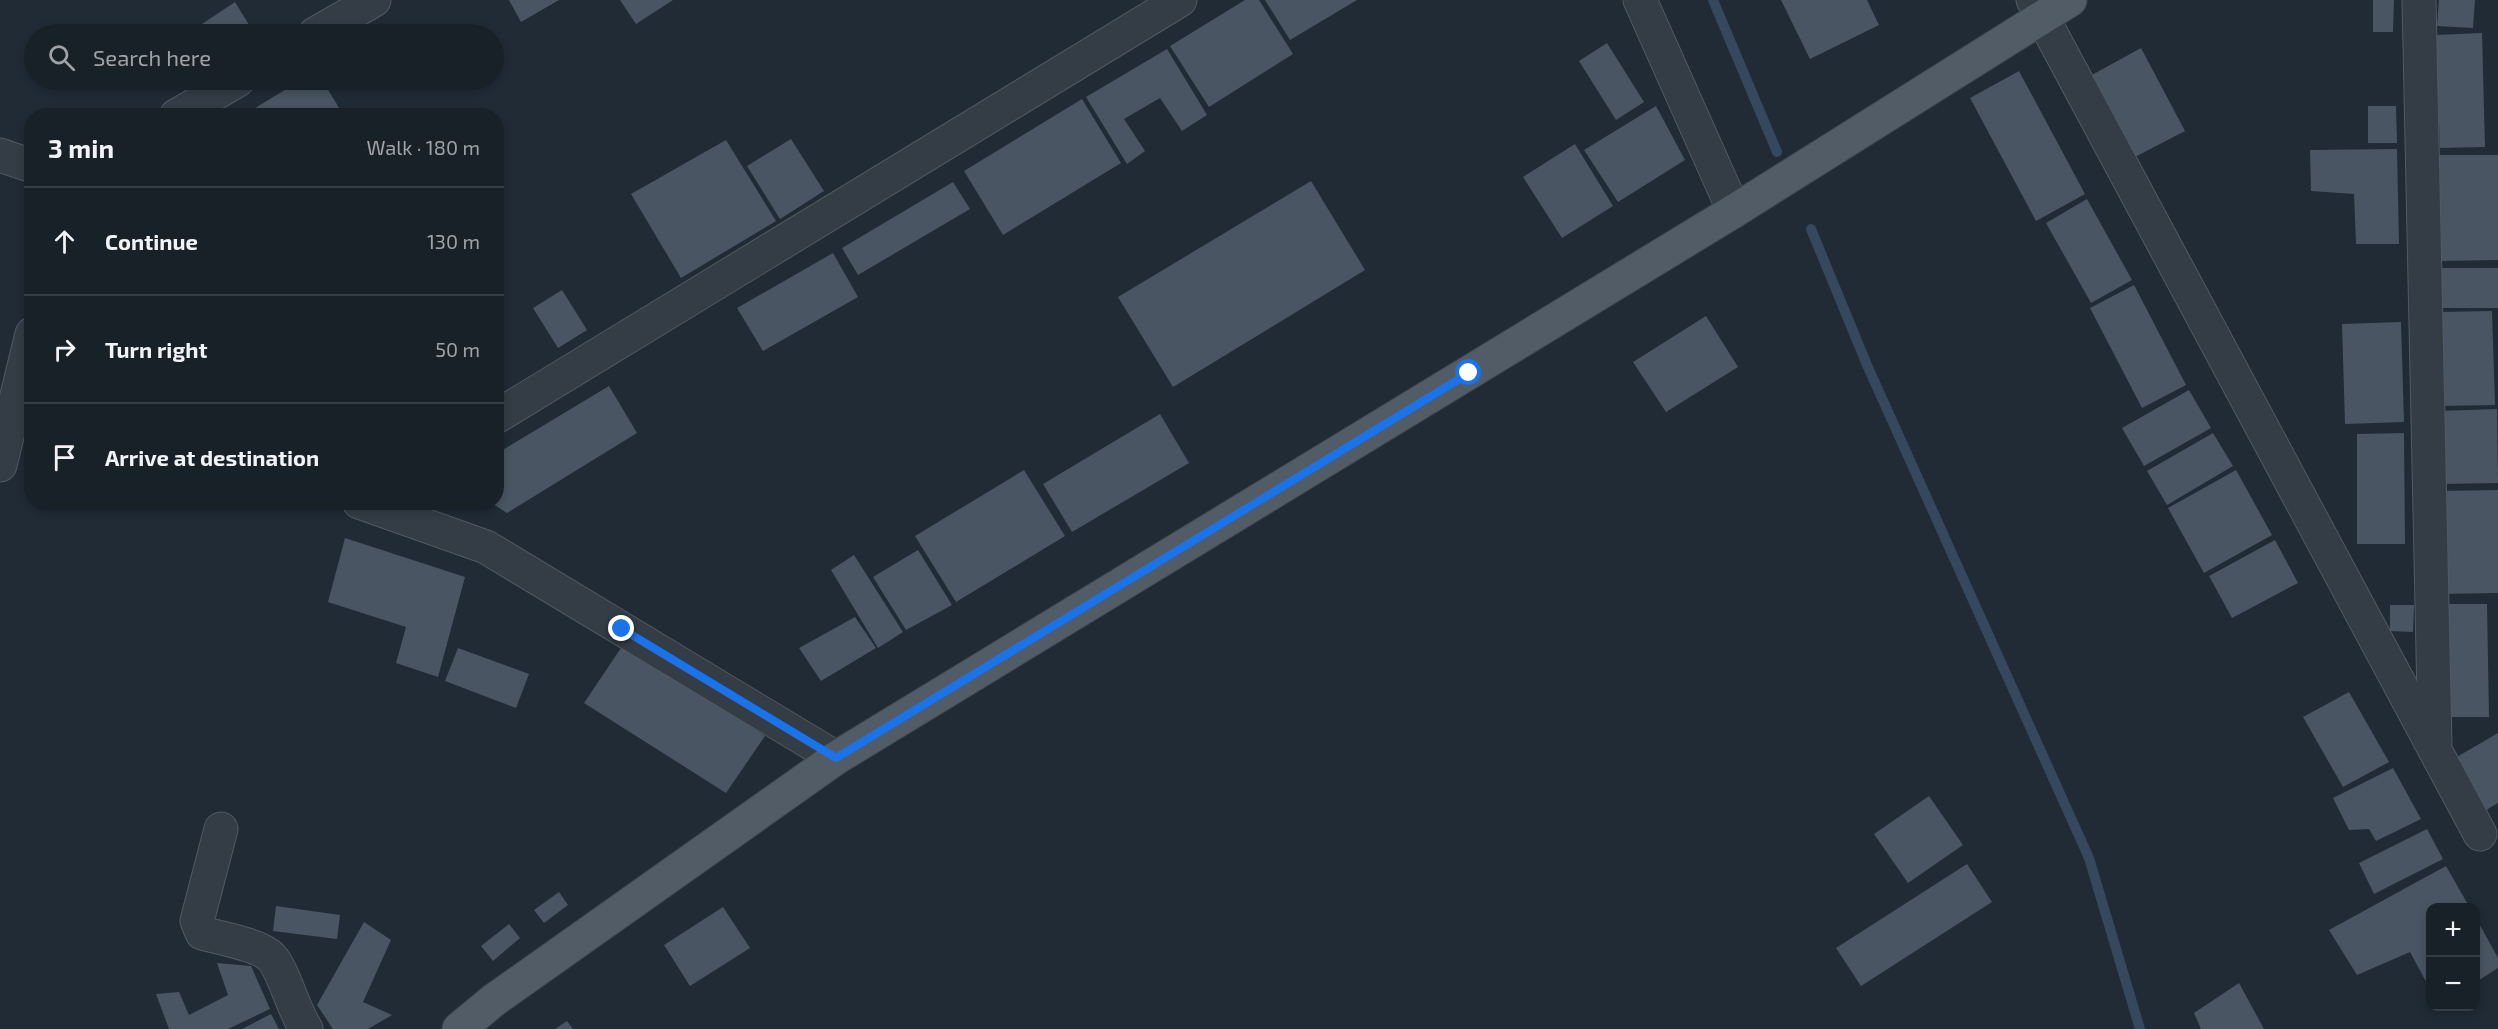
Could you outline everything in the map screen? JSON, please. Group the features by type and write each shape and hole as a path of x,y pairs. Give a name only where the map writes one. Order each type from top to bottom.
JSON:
{"main road":[{"path":"459,1029 494,1000 836,758 1734,211 2038,9 2070,0"}],"street":[{"path":"332,24 374,0"},
{"path":"504,412 1180,0"},
{"path":"1640,0 1734,211"},
{"path":"2419,0 2435,753"},
{"path":"2038,9 2480,834"},
{"path":"190,108 221,90"},
{"path":"0,155 24,163"},
{"path":"0,465 24,367"},
{"path":"382,510 486,547 836,758"},
{"path":"221,829 197,921 198,928 202,933 256,948 273,958 296,1012 306,1029"}],"building":[{"path":"509,0 559,0 521,22"},
{"path":"620,0 673,0 636,24"},
{"path":"1245,0 1259,0 1293,54 1209,107 1170,46"},
{"path":"1265,0 1357,0 1290,40"},
{"path":"1781,0 1867,0 1879,25 1810,59"},
{"path":"2373,0 2394,0 2393,32 2373,32"},
{"path":"2439,0 2475,0 2473,28 2437,26"},
{"path":"235,2 249,24 202,24"},
{"path":"2482,33 2485,147 2440,148 2436,35"},
{"path":"1607,43 1644,102 1616,120 1579,61"},
{"path":"2141,48 2185,131 2133,158 2090,76"},
{"path":"1167,49 1207,115 1182,131 1160,98 1124,119 1145,151 1127,164 1086,97"},
{"path":"2019,71 2085,194 2036,221 1970,98"},
{"path":"285,90 328,90 339,108 255,108"},
{"path":"1082,99 1121,163 1003,235 964,171"},
{"path":"1656,106 1685,160 1618,202 1584,150"},
{"path":"2368,106 2396,106 2397,143 2368,143"},
{"path":"791,139 824,191 780,219 747,166"},
{"path":"726,140 776,221 681,278 631,194"},
{"path":"1575,144 1613,206 1562,238 1523,177"},
{"path":"2397,149 2399,244 2356,244 2354,194 2311,191 2310,150"},
{"path":"2438,155 2498,155 2498,260 2439,261"},
{"path":"1311,181 1365,270 1173,387 1118,297"},
{"path":"953,182 970,209 858,275 842,248"},
{"path":"2087,199 2132,280 2091,303 2046,223"},
{"path":"833,253 858,297 763,351 737,308"},
{"path":"2438,268 2498,268 2498,308 2438,308"},
{"path":"2134,285 2186,385 2142,408 2090,308"},
{"path":"562,290 587,330 558,348 533,308"},
{"path":"2492,311 2495,405 2439,406 2437,312"},
{"path":"1706,316 1738,367 1666,412 1633,362"},
{"path":"2401,322 2404,422 2345,424 2342,324"},
{"path":"609,386 637,433 507,513 502,510 504,449"},
{"path":"2189,390 2211,428 2144,466 2122,428"},
{"path":"2497,409 2498,483 2441,484 2439,411"},
{"path":"1160,414 1189,463 1072,532 1043,484"},
{"path":"2213,433 2233,466 2167,505 2147,471"},
{"path":"2404,433 2405,544 2357,544 2357,434"},
{"path":"1024,470 1065,536 956,602 915,536"},
{"path":"2236,470 2272,535 2204,573 2168,508"},
{"path":"2498,490 2498,593 2441,594 2440,491"},
{"path":"345,538 465,577 438,677 396,663 406,627 328,602"},
{"path":"2275,540 2298,583 2232,618 2209,576"},
{"path":"918,550 952,605 906,630 873,577"},
{"path":"854,555 903,632 878,648 831,570"},
{"path":"2440,604 2487,604 2489,717 2442,717"},
{"path":"2390,605 2414,605 2413,632 2390,631"},
{"path":"855,617 876,648 821,681 799,648"},
{"path":"623,645 765,736 726,793 584,703"},
{"path":"458,648 529,674 516,708 445,681"},
{"path":"2349,692 2389,762 2343,787 2303,717"},
{"path":"2498,733 2498,803 2481,813 2450,761"},
{"path":"2393,768 2421,819 2376,841 2369,829 2349,830 2333,798"},
{"path":"1929,796 1963,845 1908,883 1874,834"},
{"path":"2427,829 2443,859 2374,894 2359,863"},
{"path":"1967,864 1992,902 1861,986 1836,948"},
{"path":"2446,866 2467,903 2426,903 2426,982 2410,952 2357,975 2329,930"},
{"path":"559,892 568,905 544,923 534,910"},
{"path":"276,906 340,915 337,939 273,931"},
{"path":"723,907 750,948 690,986 664,945"},
{"path":"364,922 391,940 363,1002 392,1015 368,1029 333,1029 317,1005"},
{"path":"509,924 520,938 493,961 481,946"},
{"path":"2480,925 2498,958 2498,968 2480,979"},
{"path":"217,963 251,966 270,1009 228,1029 169,1029 156,994 179,992 189,1015 228,995"},
{"path":"2239,983 2264,1029 2201,1029 2194,1013"},
{"path":"271,1014 279,1029 242,1029"},
{"path":"567,1021 573,1029 555,1029"}],"waterway":[{"path":"1713,0 1777,152"},
{"path":"1811,229 1867,365 2089,858 2140,1029"}],"route":[{"path":"622,629 836,758 1469,373"}]}
